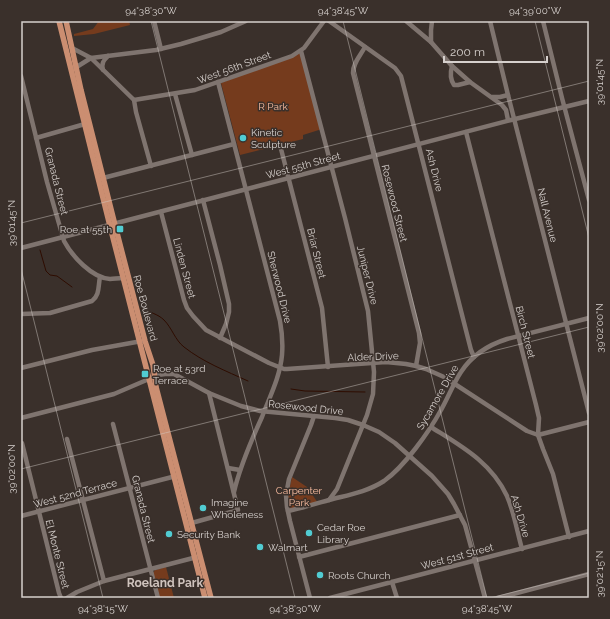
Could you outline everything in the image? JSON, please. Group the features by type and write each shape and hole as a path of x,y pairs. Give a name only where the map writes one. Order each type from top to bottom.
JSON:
{"main road":[{"name":"Roe Boulevard","path":"59,21 81,90 103,178 122,278 142,341 153,365 152,378 156,386 189,524 211,598"},
{"name":"Roe Boulevard","path":"66,21 85,124 142,341"},
{"name":"Roe Boulevard","path":"198,557 205,598"}],"street":[{"path":"154,21 161,49"},
{"path":"74,68 91,58 161,49 200,39 246,21"},
{"name":"West 56th Street","path":"134,100 195,90 292,56 301,51 310,42 324,21"},
{"name":"Ash Drive","path":"328,21 395,68 401,76 474,357"},
{"path":"406,21 430,42 452,66 470,82 502,105 506,110 508,120"},
{"path":"430,42 432,21"},
{"name":"Nall Avenue","path":"490,21 589,412"},
{"path":"543,21 589,200"},
{"path":"420,33 431,30"},
{"name":"Rosewood Street","path":"365,47 354,64 353,73 419,333 420,343 416,366"},
{"path":"72,48 91,58 134,100 151,166"},
{"name":"Juniper Drive","path":"301,51 368,311 374,372 373,394 370,406 337,489 328,500"},
{"path":"104,71 102,62 108,56"},
{"path":"452,66 450,73 454,85 458,86 470,82"},
{"name":"Granada Street","path":"21,76 62,238 69,250 77,259 100,277"},
{"name":"Sherwood Drive","path":"218,82 281,327 282,347 278,376 240,470 234,492"},
{"path":"175,94 192,155"},
{"path":"492,97 508,95"},
{"name":"West 55th Street","path":"21,248 508,120 589,101"},
{"path":"36,138 85,124"},
{"name":"Birch Street","path":"466,132 539,418 538,435 553,474 569,537"},
{"path":"103,178 234,144"},
{"name":"Briar Street","path":"280,146 322,308 328,366"},
{"path":"203,200 229,304 226,324 220,338"},
{"name":"Linden Street","path":"161,212 187,308 206,330 220,338"},
{"path":"21,314 50,312 92,301 98,294 100,277 109,279 122,278"},
{"name":"Sycamore Drive","path":"288,511 362,492 379,484 388,477 409,456 431,427 464,368 485,348 497,342 589,318"},
{"name":"Alder Drive","path":"220,338 268,363 287,369 373,363 397,363 416,366 438,374 527,431 538,435"},
{"path":"21,368 92,350 142,341"},
{"name":"Rosewood Drive","path":"21,418 105,396 158,375 174,374 209,393 241,406 264,412 348,420 363,425 388,438 438,483 451,499 465,525 485,598"},
{"path":"189,524 238,510 209,393"},
{"path":"310,598 288,511 286,495 288,483 314,416"},
{"path":"538,435 589,422"},
{"name":"Granada Street","path":"113,424 158,598"},
{"name":"Ash Drive","path":"431,427 473,454 493,474 503,488 510,505 522,549"},
{"path":"68,439 104,581"},
{"name":"El Monte Street","path":"22,443 59,593 62,598"},
{"path":"228,468 240,470"},
{"name":"West 52nd Terrace","path":"21,516 177,476"},
{"path":"337,489 344,496"},
{"path":"299,557 460,515"},
{"name":"West 51st Street","path":"330,598 589,532"},
{"path":"67,598 77,592 104,581 198,557"},
{"path":"498,598 589,574"},
{"path":"392,582 397,598"}],"green space":[{"path":"99,21 129,21 130,25 94,34 74,36 74,34 93,29"},
{"name":"R Park","path":"301,51 322,129 303,135 303,139 240,155 221,83"},
{"name":"Carpenter Park","path":"292,477 307,487 318,503 290,510 288,495"},
{"path":"166,567 174,598 159,598 153,573 155,570"}],"waterway":[{"path":"40,250 46,271 50,275 57,276 72,287"},
{"path":"141,309 162,318 181,344 191,352 215,366 248,381"},
{"path":"291,389 305,391 365,392"}],"place":[{"name":"Kinetic Sculpture","path":"243,138"},
{"name":"Roe at 55th","path":"120,229"},
{"name":"Roe at 53rd Terrace","path":"145,374"},
{"name":"Imagine Wholeness","path":"203,508"},
{"name":"Cedar Roe Library","path":"309,533"},
{"name":"Security Bank","path":"169,534"},
{"name":"Walmart","path":"260,547"},
{"name":"Roots Church","path":"320,575"}],"district":[{"name":"Roeland Park","path":"165,583"}]}
